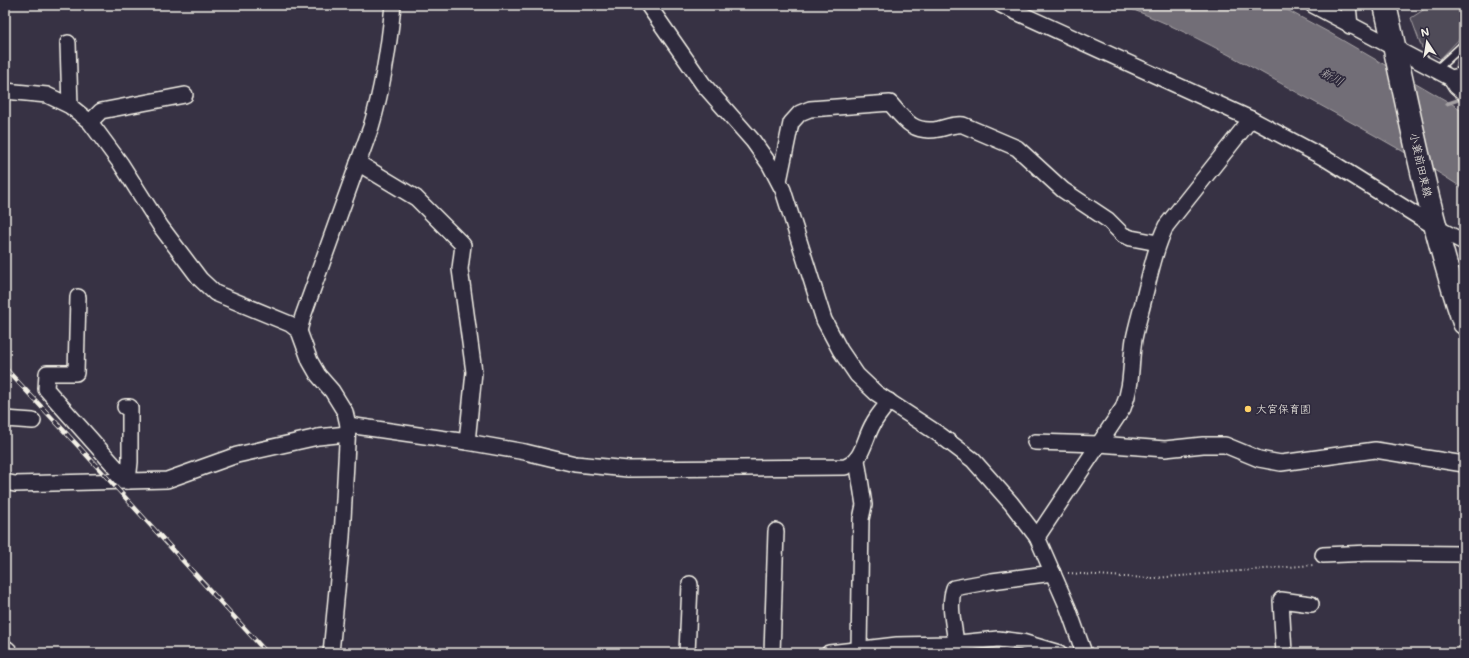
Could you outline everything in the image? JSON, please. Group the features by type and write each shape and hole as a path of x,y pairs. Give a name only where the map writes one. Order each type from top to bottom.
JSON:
{"main road":[{"name":"小蓑前田東線","path":"1385,5 1435,226 1464,323"}],"street":[{"path":"299,331 380,98 388,52 393,5"},
{"path":"648,5 703,84 753,141 770,165 783,190 824,320 840,350 857,375 876,393 940,435 973,460 1011,503 1037,537 1068,608 1084,653"},
{"path":"1001,5 1251,119 1328,160 1435,226 1464,242"},
{"path":"1312,5 1396,51 1436,70 1458,76 1456,86 1464,93"},
{"path":"1348,5 1350,26"},
{"path":"68,43 70,106"},
{"path":"5,91 47,95 70,106 90,122 121,164 161,227 200,279 215,293 290,324 299,331 310,361 318,375 332,391 346,412 348,429 342,537 331,653"},
{"path":"90,122 102,111 185,95"},
{"path":"778,182 791,123 800,113 810,109 890,103 905,120 918,129 928,131 963,125 1017,148 1063,190 1108,220 1123,235 1158,243"},
{"path":"1037,537 1123,408 1128,396 1131,382 1134,338 1158,243 1170,220 1251,119"},
{"path":"358,163 416,198 463,245 460,269 474,372 467,442"},
{"path":"78,297 76,374 47,373 46,389 128,481"},
{"path":"5,482 15,484 167,480 237,455 348,429 467,442 525,452 575,464 628,469 845,467 857,460 873,424 889,401"},
{"path":"125,407 130,407 130,462 128,481"},
{"path":"5,419 33,421"},
{"path":"1035,442 1099,444 1165,449 1203,445 1225,445 1259,459 1281,462 1375,450 1464,464"},
{"path":"856,651 861,519 864,505 857,460"},
{"path":"772,653 776,531"},
{"path":"1321,560 1370,553 1464,554"},
{"path":"952,647 951,596 954,588 992,581 1053,573"},
{"path":"687,653 690,584"},
{"path":"1284,653 1281,600 1311,604"},
{"path":"830,653 897,645 952,647 998,639 1022,642 1058,653"}],"lane":[{"path":"1436,70 1464,44"}],"path":[{"path":"1053,573 1155,578 1321,560"}],"shaded area":[{"path":"1431,5 1460,5 1464,10 1464,34 1440,59 1422,48 1411,18"},
{"path":"1464,46 1464,66 1456,68 1458,51"}],"water":[{"name":"新川","path":"1121,5 1278,5 1330,33 1464,111 1464,189 1382,140 1233,57 1167,24"}],"waterway":[{"path":"1446,104 1458,100 1462,96"}],"railway":[{"path":"5,368 267,653"}],"place":[{"name":"大宮保育園","path":"1248,409"}]}
